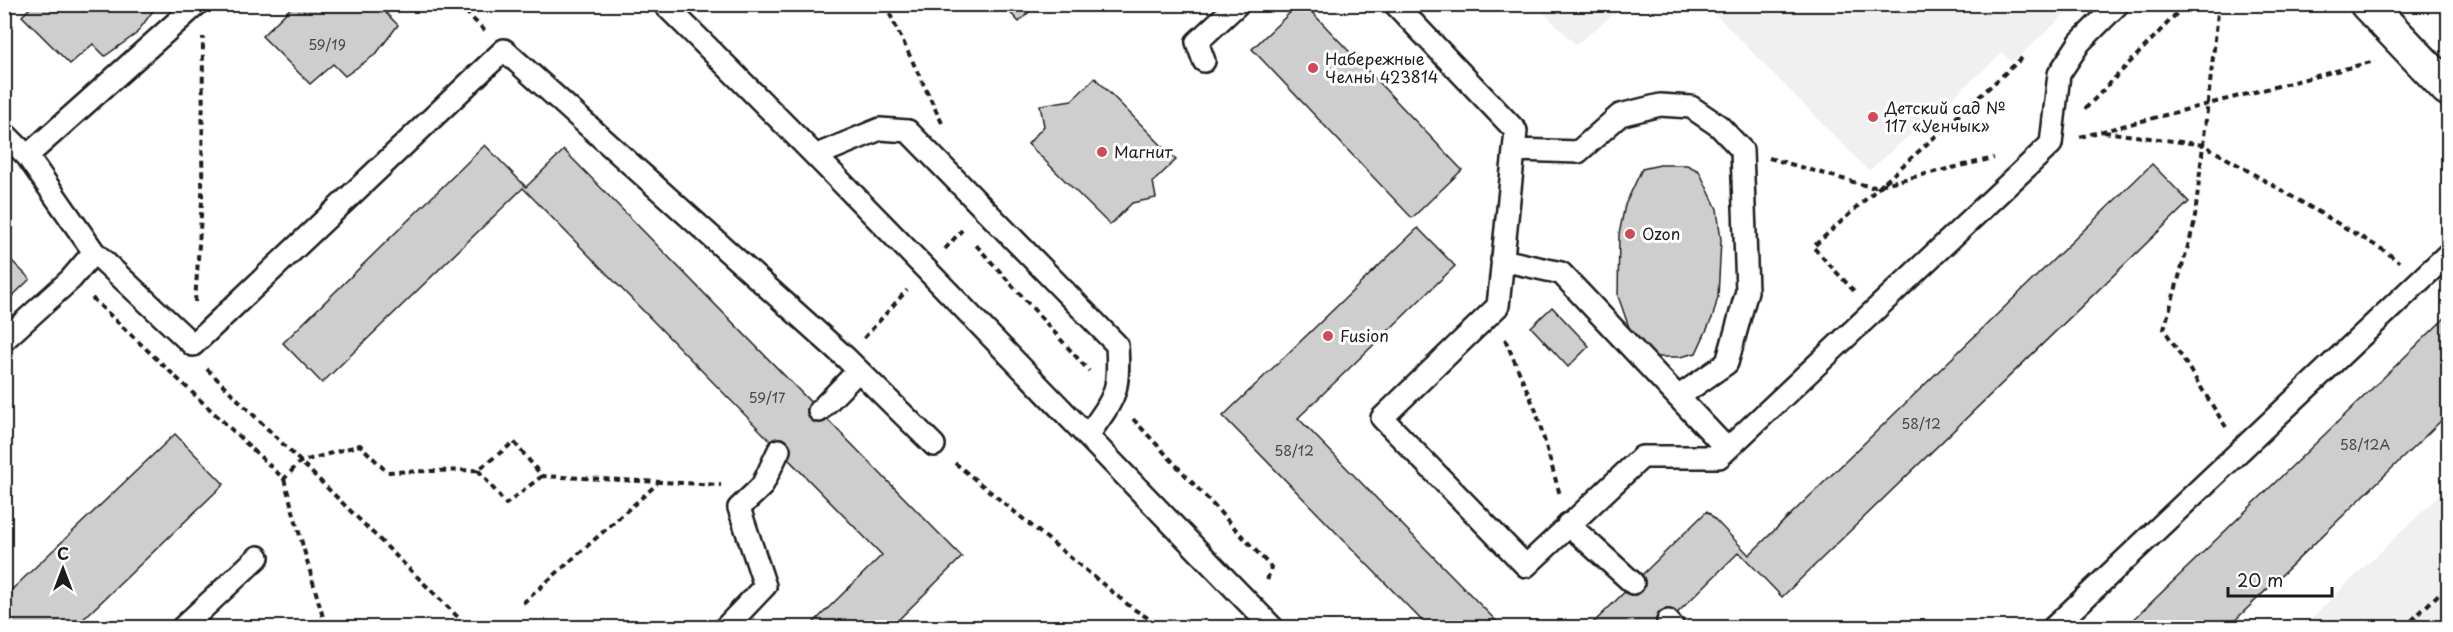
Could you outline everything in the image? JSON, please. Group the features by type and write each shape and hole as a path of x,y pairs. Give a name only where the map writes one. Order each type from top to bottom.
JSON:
{"street":[{"path":"2367,4 2444,74"}],"lane":[{"path":"27,156 197,4"},
{"path":"664,4 817,155 925,271 1088,435 1273,627"},
{"path":"1203,61 1197,42 1238,4"},
{"path":"1395,4 1516,131 1498,306 1382,418 1526,566 1568,524 1642,457 1719,457 2051,144 2059,74 2080,42 2118,4"},
{"path":"4,133 27,156 94,252 192,345 504,50 852,364 934,445"},
{"path":"1514,150 1578,152 1620,115 1660,105 1692,107 1719,126 1742,150 1747,291 1727,363 1678,397"},
{"path":"817,155 880,129 908,131 1117,345 1119,379 1114,399 1088,435"},
{"path":"4,340 71,279 94,252"},
{"path":"2053,627 2448,254"},
{"path":"1502,260 1561,273 1727,449"},
{"path":"819,411 852,364"},
{"path":"725,627 765,586 739,508 762,486 779,450"},
{"path":"1568,524 1633,583"},
{"path":"182,627 258,557"}],"path":[{"path":"458,4 504,50"},
{"path":"2051,144 2186,4"},
{"path":"2219,4 2194,225 2164,329 2241,450"},
{"path":"203,28 202,201 192,345 188,349 469,627"},
{"path":"1873,312 1813,247 2023,57"},
{"path":"2100,132 2204,145 2385,251 2421,279"},
{"path":"852,364 925,271 962,230"},
{"path":"71,279 284,479 326,627"},
{"path":"1493,310 1536,411 1568,524"},
{"path":"284,479 300,462 360,445 387,472 478,470 514,442 542,476"},
{"path":"934,445 1132,608 1164,627"},
{"path":"478,470 506,504 542,476 762,486"},
{"path":"523,603 657,483"},
{"path":"2404,627 2448,585"}],"shaded area":[{"path":"1536,5 1625,5 1576,45"},
{"name":"Детский сад № 117 «Уенчык»","path":"1706,5 2075,5 2012,63 2003,53 1869,171"},
{"path":"2448,487 2448,627 2302,627"}],"building":[{"path":"34,4 158,4 136,34 105,56 93,44 70,64 22,16"},
{"path":"295,4 396,4 386,13 398,25 376,54 345,76 333,64 310,84 262,36"},
{"path":"1002,4 1037,4 1019,22"},
{"path":"1299,4 1304,4 1462,170 1412,218 1252,49"},
{"name":"Магнит","path":"1095,78 1176,160 1153,182 1156,198 1132,203 1110,225 1028,144 1044,126 1040,105 1072,100"},
{"path":"485,145 526,187 564,150 962,557 890,628 808,628 882,555 523,188 322,383 283,343"},
{"path":"2152,164 2189,202 1782,597 1739,552 1662,628 1588,628 1707,511 1749,555"},
{"path":"1660,165 1687,165 1699,171 1717,209 1721,240 1718,297 1713,316 1696,353 1680,357 1655,357 1638,353 1618,296 1619,234 1625,205 1642,169"},
{"path":"1418,228 1455,266 1298,418 1503,628 1429,628 1223,416"},
{"path":"4,253 30,279 4,304"},
{"path":"1552,307 1589,346 1568,367 1531,327"},
{"path":"2448,315 2448,414 2227,628 2125,628"},
{"path":"175,434 224,484 74,628 4,628 4,597"}],"place":[{"name":"Набережные Челны 423814","path":"1313,68"},
{"name":"Детский сад № 117 «Уенчык»","path":"1873,117"},
{"name":"Магнит","path":"1102,152"},
{"name":"Ozon","path":"1630,234"},
{"name":"Fusion","path":"1328,336"}]}
